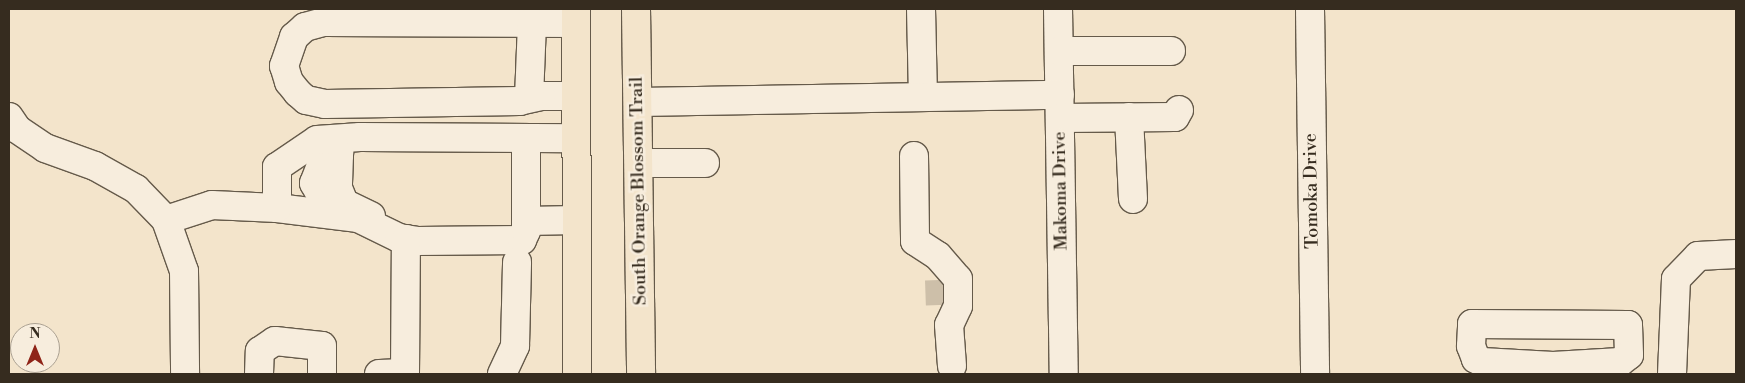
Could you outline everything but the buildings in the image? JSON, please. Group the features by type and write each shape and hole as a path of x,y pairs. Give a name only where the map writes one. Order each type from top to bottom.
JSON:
{"main road":[{"name":"South Orange Blossom Trail","path":"636,9 641,374"},
{"path":"576,16 577,374"}],"street":[{"path":"921,9 924,97"},
{"name":"Makoma Drive","path":"1058,9 1064,374"},
{"name":"Tomoka Drive","path":"1310,9 1315,374"},
{"path":"575,96 325,104 306,100 298,93 289,82 284,66 294,37 305,27 324,22 532,22 576,16"},
{"path":"529,98 532,22"},
{"path":"1059,51 1171,50"},
{"path":"638,102 924,97 1060,106 1129,117 1175,117 1179,110"},
{"path":"1129,117 1133,199"},
{"path":"9,118 17,129 44,148 95,166 136,189 166,220 184,272 185,374"},
{"path":"277,208 277,167 317,140 340,147 576,138"},
{"path":"166,220 212,204 277,208 358,218 406,239 522,240 526,226 526,140"},
{"path":"340,147 338,188 344,203 393,227 409,231 526,226 576,220"},
{"path":"914,156 915,241 942,292 952,366"},
{"path":"638,164 705,164"},
{"path":"397,374 406,239"},
{"path":"1672,374 1676,278 1698,256 1736,254"},
{"path":"502,374 515,346 517,262"},
{"path":"1472,324 1552,324 1628,324 1629,355 1620,362 1553,367 1482,362 1476,358 1472,346 1472,324"},
{"path":"1552,324 1562,354 1553,367"},
{"path":"259,374 260,351 275,341 322,346 322,374"}],"tunnel":[{"path":"939,280 940,305"}]}
